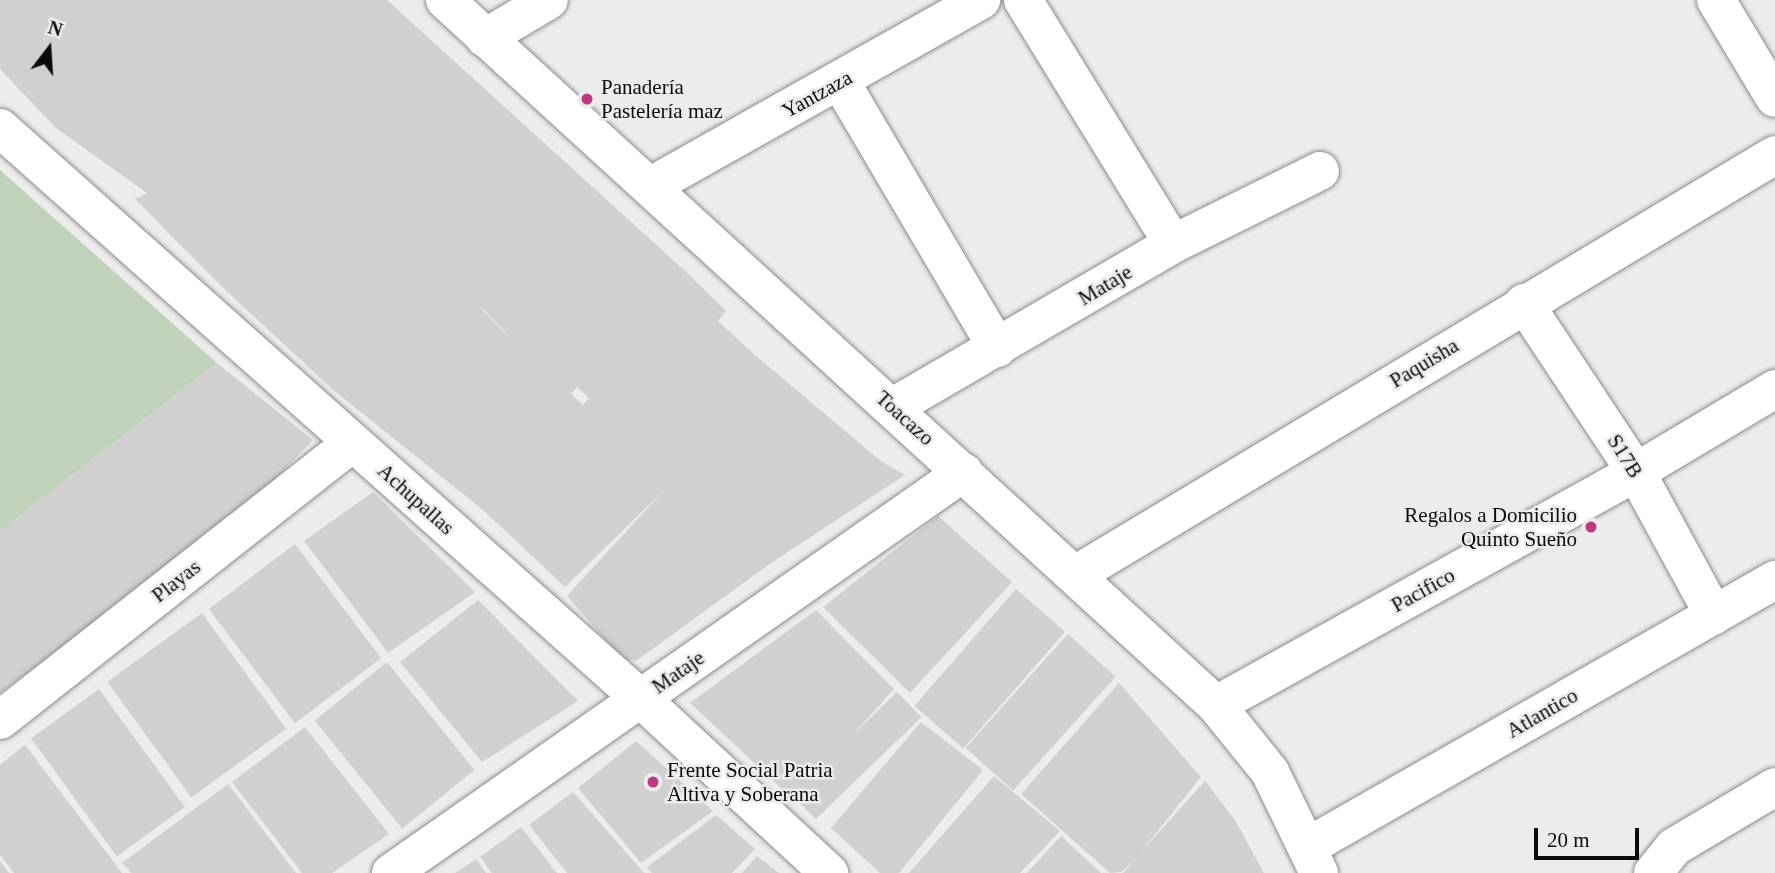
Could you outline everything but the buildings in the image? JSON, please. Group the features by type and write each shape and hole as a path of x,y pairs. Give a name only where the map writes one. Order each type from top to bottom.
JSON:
{"street":[{"name":"Toacazo","path":"445,0 1216,705 1270,772 1314,860"},
{"path":"485,38 549,0"},
{"name":"Yantzaza","path":"651,186 981,0"},
{"path":"1023,0 1173,244"},
{"path":"1716,0 1775,98"},
{"path":"840,81 997,348"},
{"name":"Achupallas","path":"0,128 640,698 829,873"},
{"name":"Paquisha","path":"1075,575 1524,303 1775,155"},
{"name":"Mataje","path":"893,407 1173,244 1320,171"},
{"name":"S17B","path":"1524,303 1636,472 1714,615"},
{"name":"Pacifico","path":"1216,705 1636,472 1775,388"},
{"name":"Playas","path":"0,720 352,443"},
{"name":"Mataje","path":"391,873 964,472"},
{"name":"Atlantico","path":"1314,860 1775,580"},
{"path":"1653,873 1674,847 1775,787"}],"green space":[{"path":"0,170 217,363 0,531"}],"place":[{"name":"Panadería Pastelería maz","path":"587,99"},
{"name":"Regalos a Domicilio Quinto Sueño","path":"1591,527"},
{"name":"Frente Social Patria Altiva y Soberana","path":"653,782"}]}
